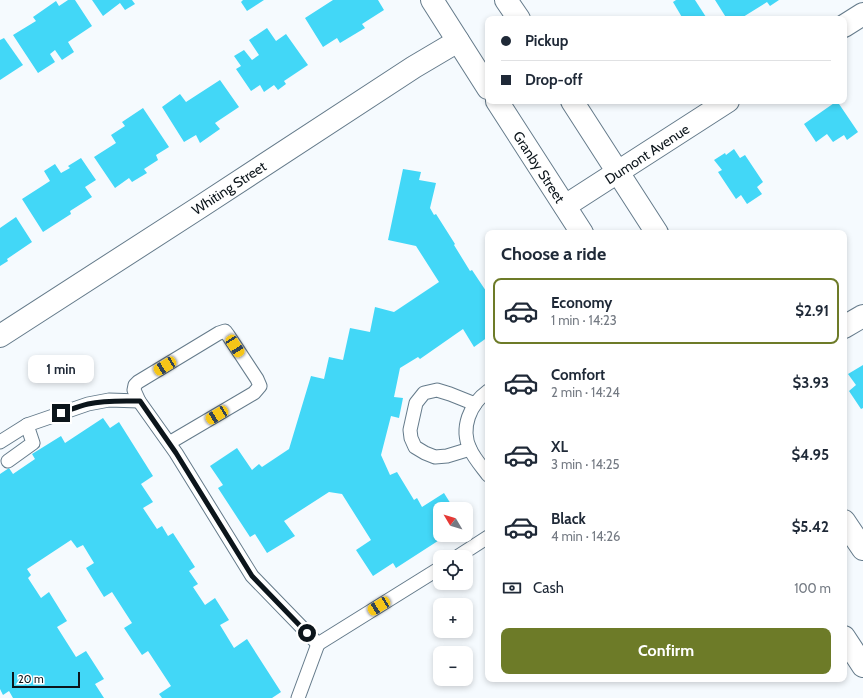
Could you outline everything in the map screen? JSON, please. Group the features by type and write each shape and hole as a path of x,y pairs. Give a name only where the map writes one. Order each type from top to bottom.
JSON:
{"street":[{"path":"432,0 485,83"},
{"path":"506,0 517,16"},
{"path":"847,24 863,14"},
{"name":"Whiting Street","path":"0,336 414,67 458,41"},
{"name":"Granby Street","path":"499,104 580,230"},
{"path":"574,104 655,230"},
{"name":"Dumont Avenue","path":"565,206 723,104"},
{"path":"847,326 863,316"},
{"path":"847,525 863,549"},
{"path":"847,642 863,666"}],"lane":[{"path":"168,443 254,393 260,386 257,379 225,331 219,332 138,382 135,385 134,390 252,576 318,644"},
{"path":"470,449 447,456 435,457 415,447 411,438 410,430 416,403 424,393 437,390 475,404"},
{"path":"485,394 475,404 467,420 466,435 470,449 485,471"},
{"path":"0,442 27,425 88,404 109,400 140,401"},
{"path":"8,460 33,443 27,425"},
{"path":"468,550 485,539"},
{"path":"298,698 318,644 433,572"}],"building":[{"path":"68,0 75,0 92,26 68,42 74,52 62,60 55,50 50,54 55,62 38,73 13,35 36,21 33,17 56,1 59,6"},
{"path":"92,0 132,0 135,4 125,10 120,3 103,16"},
{"path":"243,0 264,0 247,11 241,2"},
{"path":"333,0 378,0 384,10 362,24 365,28 340,43 337,38 323,47 305,18"},
{"path":"676,0 695,0 705,16 681,16 673,2"},
{"path":"715,0 779,0 770,6 767,2 745,16 725,16"},
{"path":"267,28 276,41 286,34 308,65 284,81 286,84 278,90 274,85 264,92 260,85 251,91 236,69 241,66 234,56 244,50 252,60 259,55 249,40"},
{"path":"4,38 23,65 0,80 0,40"},
{"path":"220,80 239,107 215,123 220,129 200,143 196,135 184,142 162,107 180,94 186,102"},
{"path":"833,104 839,104 858,132 847,140 844,135 833,142 827,134 816,142 804,124"},
{"path":"143,108 169,147 156,155 158,160 144,169 147,173 132,182 129,178 115,188 94,157 116,143 111,135 125,126 122,122"},
{"path":"734,149 740,158 745,155 763,182 757,187 762,194 747,204 741,195 736,199 718,172 722,170 714,160 725,153 726,155"},
{"path":"81,158 96,180 85,187 92,197 70,211 71,214 43,232 22,199 50,181 44,171 55,164 61,173 70,168 68,166"},
{"path":"403,169 421,172 419,180 436,183 430,208 434,215 436,214 470,271 472,270 485,290 485,339 474,347 463,329 420,359 418,357 400,368 394,397 403,398 399,418 391,416 381,455 390,475 397,472 414,500 417,498 422,507 444,493 450,502 433,502 433,542 436,542 396,568 393,563 373,576 356,550 371,540 342,494 329,492 284,521 295,536 267,553 255,534 250,537 218,488 223,485 210,466 237,448 252,470 259,464 262,467 289,449 311,376 324,379 329,357 343,360 350,328 370,332 375,307 394,312 439,282 416,246 388,240"},
{"path":"16,217 32,242 7,259 8,261 0,266 0,228"},
{"path":"863,365 863,408 861,409 849,391 856,385 848,374"},
{"path":"103,418 110,428 119,422 153,476 141,484 153,502 143,508 157,529 162,526 168,536 173,533 195,567 189,571 198,584 193,587 205,605 215,598 229,620 220,625 234,648 247,639 281,692 272,698 162,698 159,694 171,686 148,651 142,655 124,628 132,623 112,592 104,597 86,568 94,563 83,545 77,548 71,540 27,569 31,575 28,578 41,598 49,592 67,621 57,627 76,657 86,651 104,679 95,684 104,698 13,698 9,691 3,695 0,689 0,474 9,468 13,474 35,459 32,454 61,436 65,443"}],"route":[{"path":"61,413 88,404 109,400 140,401 176,453 252,576 307,633"}]}
